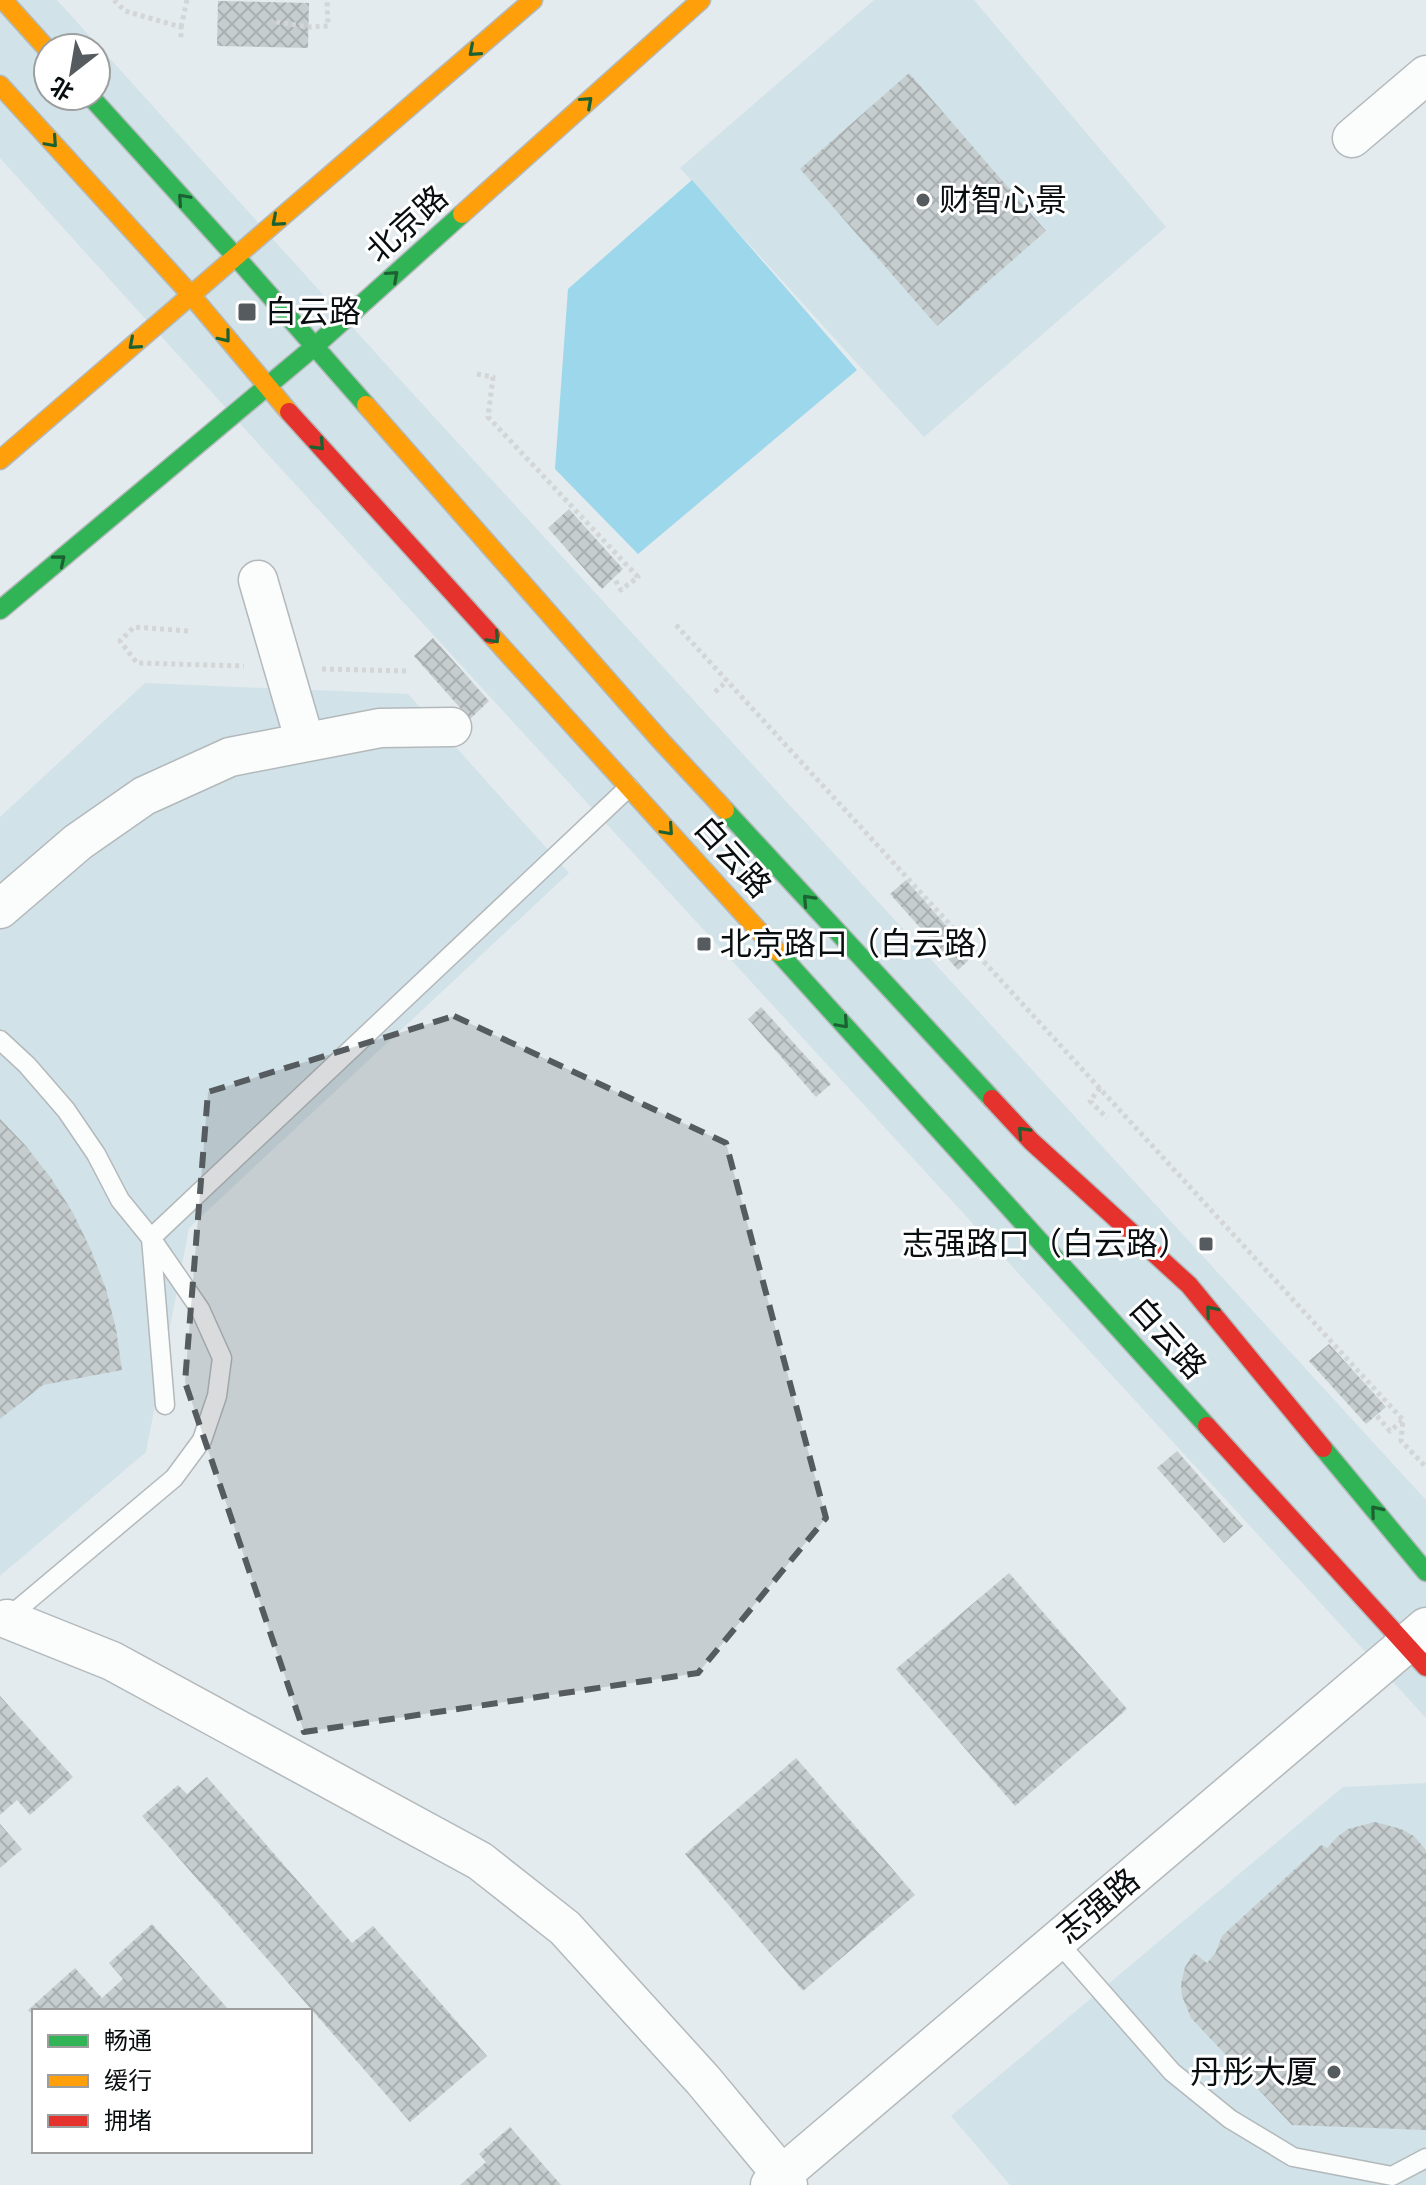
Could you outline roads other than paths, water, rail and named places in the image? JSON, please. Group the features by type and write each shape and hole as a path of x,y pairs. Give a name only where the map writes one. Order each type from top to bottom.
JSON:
{"main road":[{"path":"3,0 32,32"},
{"path":"0,460 533,0"},
{"name":"北京路","path":"0,610 314,347 701,0"},
{"name":"白云路","path":"0,85 191,295 267,387 629,787 1419,1647"},
{"name":"白云路","path":"105,112 236,257 661,741 1031,1141 1189,1285 1426,1572"}],"street":[{"path":"1352,138 1426,75"},
{"path":"258,580 305,742"},
{"path":"0,909 78,842 144,796 230,757 380,728 452,727"},
{"path":"4,1622 112,1661 480,1861 565,1928 703,2080 780,2182"},
{"name":"志强路","path":"780,2182 1057,1941 1419,1647"}],"lane":[{"path":"151,1238 629,787"},
{"path":"0,1040 27,1065 66,1110 96,1154 120,1200 151,1238 200,1309 222,1358 217,1396 202,1440 174,1478 4,1622"},
{"path":"151,1238 165,1405"},
{"path":"1057,1941 1172,2072 1230,2119 1293,2157 1392,2176 1426,2158"}],"place":[{"name":"财智心景","path":"923,200"},
{"name":"白云路","path":"247,312"},
{"name":"北京路口（白云路）","path":"704,944"},
{"name":"志强路口（白云路）","path":"1206,1244"},
{"name":"丹彤大厦","path":"1334,2072"}]}
